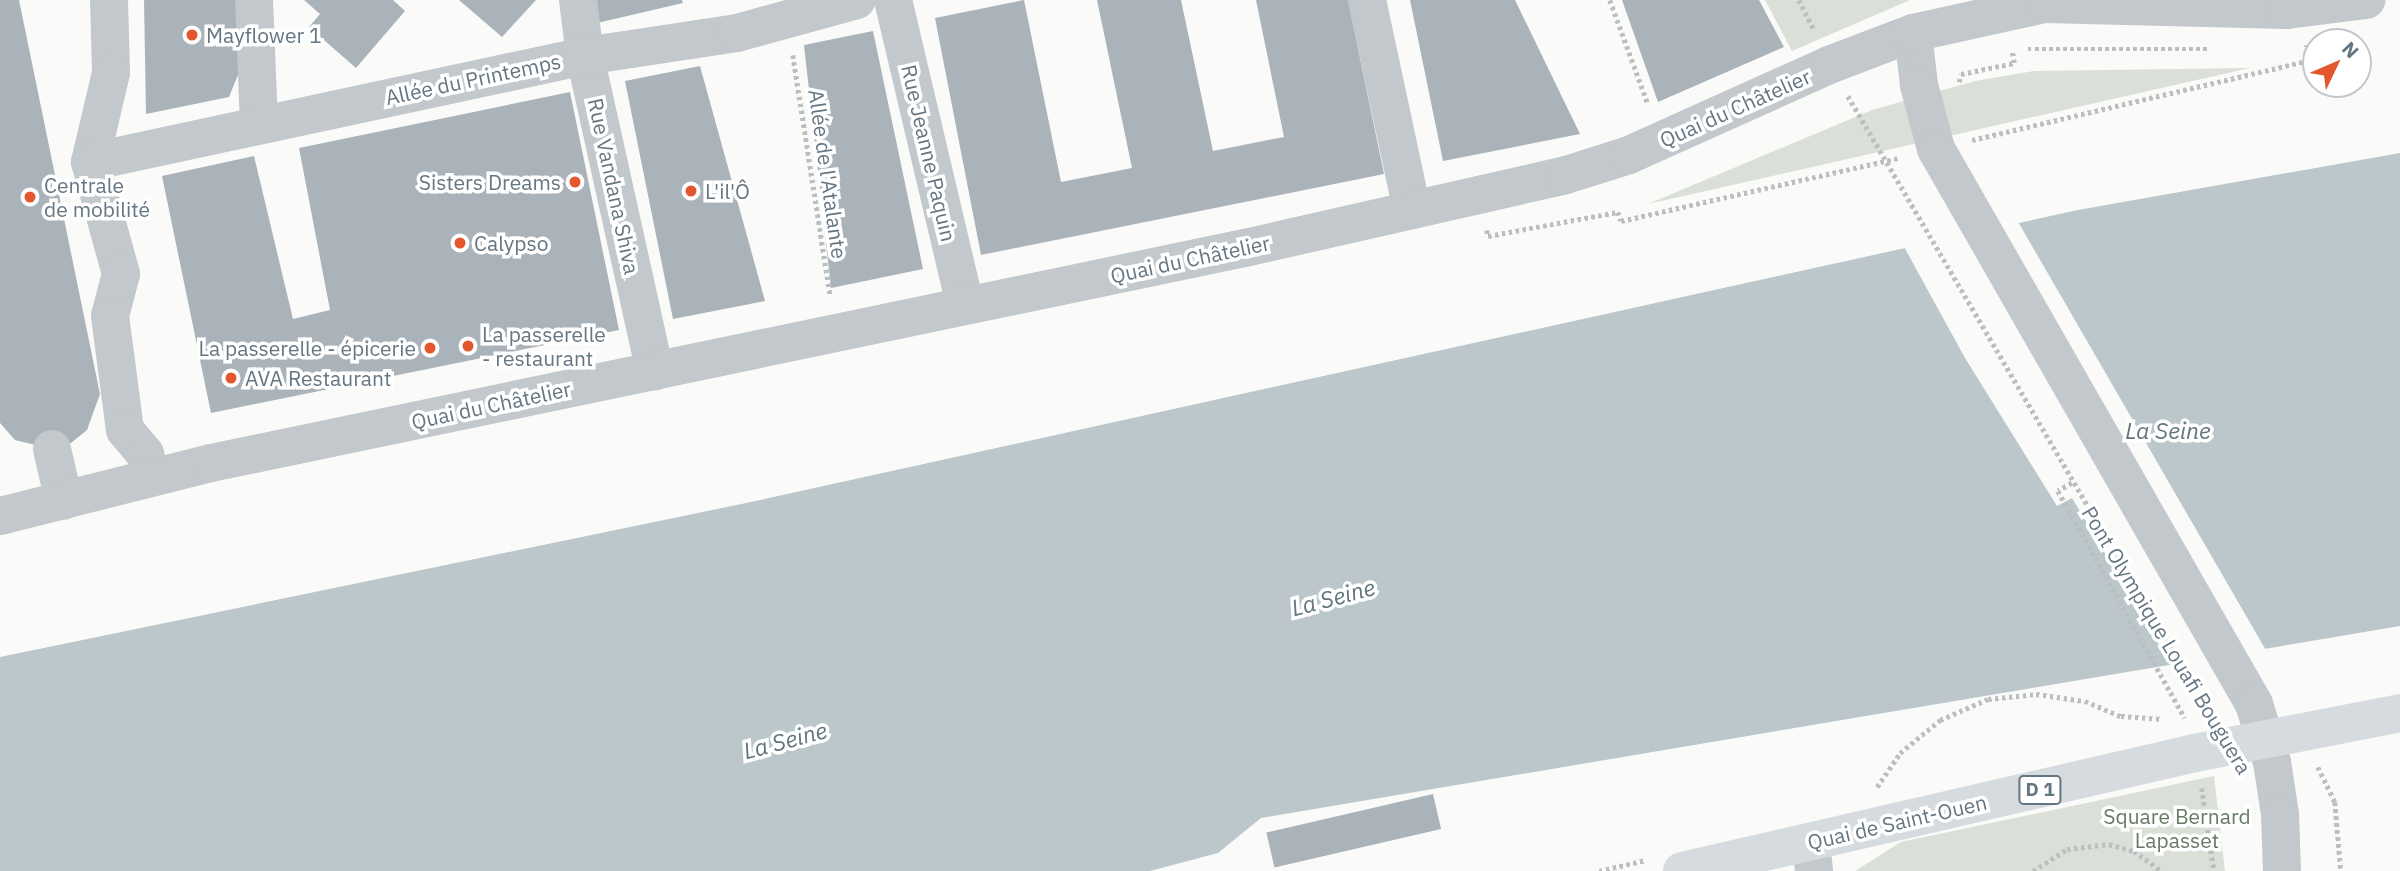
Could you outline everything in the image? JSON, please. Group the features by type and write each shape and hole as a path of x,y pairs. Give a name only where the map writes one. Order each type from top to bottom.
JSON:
{"main road":[{"name":"Quai de Saint-Ouen","path":"1682,871 1812,856 2196,732 2400,713"}],"street":[{"path":"108,0 111,73 90,162 121,274 110,316 125,430 145,454 151,476"},
{"path":"254,0 259,124"},
{"name":"Rue Vandana Shiva","path":"578,0 585,56 655,371"},
{"name":"Allée du Printemps","path":"90,162 585,56 737,33 857,0"},
{"name":"Rue Jeanne Paquin","path":"893,0 965,305"},
{"path":"1367,0 1412,210"},
{"name":"Quai du Châtelier","path":"0,516 151,476 1412,210 1600,166 1662,140 1823,49 1913,33 2045,2 2306,10 2366,0"},
{"name":"Pont Olympique Louafi Bouguera","path":"1913,33 1919,85 1936,149 2240,673 2263,728 2280,814 2282,871"},
{"path":"52,449 64,501"}],"path":[{"path":"1609,0 1662,140"},
{"name":"Pont Olympique Louafi Bouguera","path":"1799,0 1849,99 2072,483 2196,732"},
{"name":"Allée de l'Atalante","path":"787,20 835,333"},
{"path":"1999,51 2220,49"},
{"path":"1837,104 1858,95"},
{"path":"2072,483 2058,491 2187,722 2196,732 2214,871"},
{"path":"1880,796 1877,785 1900,753 1940,720 1988,699 2036,694 2085,701 2121,716 2167,720"},
{"path":"2335,803 2341,871"},
{"path":"2033,871 2067,849 2109,844 2134,851 2162,871"}],"green space":[{"path":"1765,0 1910,0 1792,51"},
{"path":"2250,68 1648,204 1872,110 1975,81 2034,71"},
{"name":"Square Bernard Lapasset","path":"2214,776 2225,871 1855,871 1901,842"}],"water":[{"name":"La Seine","path":"2400,153 2400,626 1261,818 1218,853 1150,871 0,871 0,657 751,502 2078,210"}],"pier":[{"path":"2017,220 2267,652 2173,668 2072,498 2057,506 1965,358 1903,245"}],"building":[{"name":"Centrale de mobilité","path":"0,0 19,0 100,394 87,430 71,443 52,449 15,440 0,423"},
{"name":"Mayflower 1","path":"144,0 238,0 240,70 229,97 146,114"},
{"path":"304,0 393,0 405,11 356,68 309,27 320,14"},
{"path":"459,0 536,0 502,37"},
{"path":"591,0 682,0 683,3 597,23"},
{"path":"1024,0 1061,182 1132,168 1097,0 1181,0 1213,151 1284,137 1256,0 1348,0 1384,174 981,255 935,18"},
{"path":"1410,0 1515,0 1580,134 1443,161"},
{"path":"1622,0 1759,0 1784,47 1658,102"},
{"path":"873,31 923,269 831,288 804,45"},
{"name":"L'il'Ô","path":"700,66 765,301 673,319 625,81"},
{"name":"Calypso","path":"570,92 619,330 211,413 162,176 254,156 293,319 330,310 299,148"},
{"path":"1433,794 1441,829 1274,868 1266,832"}],"place":[{"name":"Mayflower 1","path":"192,35"},
{"name":"Sisters Dreams","path":"575,182"},
{"name":"L'il'Ô","path":"691,191"},
{"name":"Centrale de mobilité","path":"30,197"},
{"name":"Calypso","path":"460,243"},
{"name":"La passerelle - restaurant","path":"468,346"},
{"name":"La passerelle - épicerie","path":"430,348"},
{"name":"AVA Restaurant","path":"231,378"}]}
